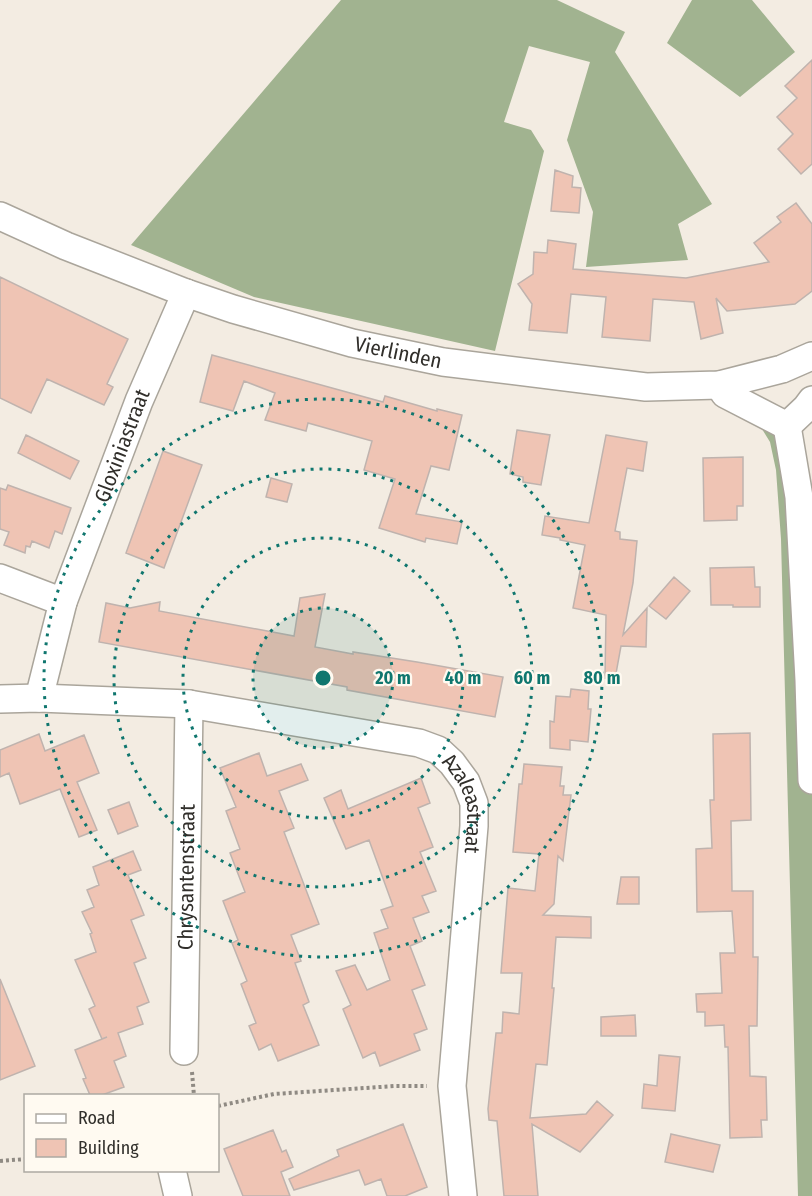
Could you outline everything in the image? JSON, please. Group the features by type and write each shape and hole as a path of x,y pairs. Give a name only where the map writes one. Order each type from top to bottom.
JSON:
{"street":[{"name":"Vierlinden","path":"0,216 66,246 233,309 352,343 443,362 646,387 719,385 782,369 812,356"},
{"name":"Gloxiniastraat","path":"39,698 63,602 139,401 186,293"},
{"path":"719,385 725,394 787,426"},
{"path":"787,426 812,400"},
{"path":"787,426 799,496 812,780"},
{"path":"0,578 63,602"},
{"name":"Azaleastraat","path":"0,699 39,698 189,704 419,743 438,750 452,763 466,782 474,803 452,1086 463,1196"},
{"name":"Chrysantenstraat","path":"184,1051 189,704"},
{"path":"172,1172 178,1196"}],"path":[{"path":"219,1107 274,1094 395,1086 452,1086"},
{"path":"0,1161 24,1159"}],"green space":[{"path":"341,0 557,0 625,32 615,52 712,204 678,224 688,260 586,267 593,212 567,140 590,62 529,46 504,122 531,130 544,151 495,351 254,297 131,245"},
{"path":"692,0 752,0 795,52 740,97 667,43"},
{"path":"757,421 779,434 812,676 812,1196 798,1196 781,539 776,470 770,442"}],"building":[{"path":"812,60 812,164 801,174 778,149 793,134 777,117 797,98 785,86"},
{"path":"555,170 573,176 572,187 581,188 579,213 551,211"},
{"path":"796,203 812,224 812,291 795,304 727,311 716,298 723,333 701,339 694,302 653,299 650,341 602,337 606,297 571,294 567,333 529,330 532,304 518,284 533,274 534,252 547,253 548,240 576,244 573,269 686,278 769,262 754,243 781,222 777,217"},
{"path":"0,277 128,339 107,384 113,387 104,405 47,379 31,413 0,398"},
{"path":"212,355 383,402 385,396 437,411 437,409 462,415 449,470 431,466 416,514 462,522 457,544 426,538 425,542 379,528 395,479 364,470 372,441 308,423 306,431 265,420 275,393 244,381 233,411 200,402"},
{"path":"517,430 550,435 541,485 523,482 523,477 510,474"},
{"path":"26,435 79,461 70,479 18,453"},
{"path":"606,435 647,442 643,471 627,468 615,531 620,532 620,539 637,541 633,583 623,635 647,608 646,647 621,646 615,679 605,678 606,615 573,608 585,545 542,535 545,516 589,523"},
{"path":"163,451 202,465 164,568 126,553"},
{"path":"743,457 743,506 737,506 737,520 704,521 703,458"},
{"path":"271,478 292,484 287,502 266,497"},
{"path":"8,485 71,508 62,534 55,531 49,548 32,541 30,547 26,546 25,553 4,545 9,532 0,529 0,488 6,490"},
{"path":"754,567 755,587 760,587 760,607 711,605 710,568"},
{"path":"674,577 690,591 666,619 649,606"},
{"path":"325,594 315,647 503,677 495,717 347,690 347,687 99,642 106,603 130,608 160,602 159,611 294,636 300,598"},
{"path":"571,689 589,691 588,709 591,709 588,742 570,740 570,750 550,748 550,721 554,722 556,696 570,697"},
{"path":"750,733 751,820 731,821 732,891 753,891 753,957 758,957 757,1026 749,1026 750,1076 766,1077 767,1120 761,1120 762,1137 730,1138 728,1047 725,1047 724,1025 705,1026 705,1012 697,1012 696,994 722,993 720,953 735,953 732,911 697,912 696,849 712,848 710,800 714,800 713,734"},
{"path":"39,734 45,751 84,735 99,773 77,782 97,830 79,837 60,789 20,804 9,773 0,777 0,750"},
{"path":"259,753 267,776 301,764 308,780 279,791 294,828 284,832 319,924 291,935 301,961 295,963 309,1002 303,1005 319,1045 278,1061 271,1044 259,1050 249,1026 256,1023 241,984 247,981 232,943 238,940 223,901 245,892 230,853 240,849 226,811 236,807 220,768"},
{"path":"524,764 562,767 560,786 564,786 563,795 571,795 563,861 558,856 554,904 543,915 591,917 591,938 556,937 547,1065 536,1064 530,1118 586,1114 597,1101 613,1115 580,1152 532,1124 538,1196 504,1196 497,1121 489,1120 488,1109 496,1033 502,1033 503,1012 519,1014 522,973 501,973 508,888 535,891 539,854 513,852 519,784 522,784"},
{"path":"421,778 430,803 418,808 433,847 420,852 436,891 422,896 429,912 413,918 422,941 410,946 425,985 412,990 427,1029 414,1034 420,1050 380,1066 375,1052 363,1058 343,1009 351,1005 336,971 355,965 367,990 390,980 374,933 388,928 381,910 393,906 369,840 346,849 324,798 341,790 348,809"},
{"path":"129,802 138,826 118,834 108,810"},
{"path":"133,851 141,870 128,875 144,915 131,920 146,958 134,963 149,1002 137,1007 143,1024 118,1033 126,1056 114,1061 124,1087 105,1094 90,1094 75,1050 107,1037 102,1039 89,1009 95,1006 75,960 96,952 90,934 92,933 82,912 94,907 87,890 99,885 93,867"},
{"path":"621,877 639,877 639,904 617,904"},
{"path":"0,979 35,1066 0,1080"},
{"path":"635,1015 636,1036 601,1036 601,1017"},
{"path":"659,1055 680,1057 675,1111 642,1108 644,1084 657,1086"},
{"path":"403,1124 427,1187 405,1196 387,1196 381,1179 365,1185 359,1170 294,1190 289,1179 339,1156 337,1150"},
{"path":"273,1130 282,1152 286,1150 293,1167 281,1172 290,1196 243,1196 224,1149"},
{"path":"671,1134 720,1145 713,1172 665,1162"}]}
